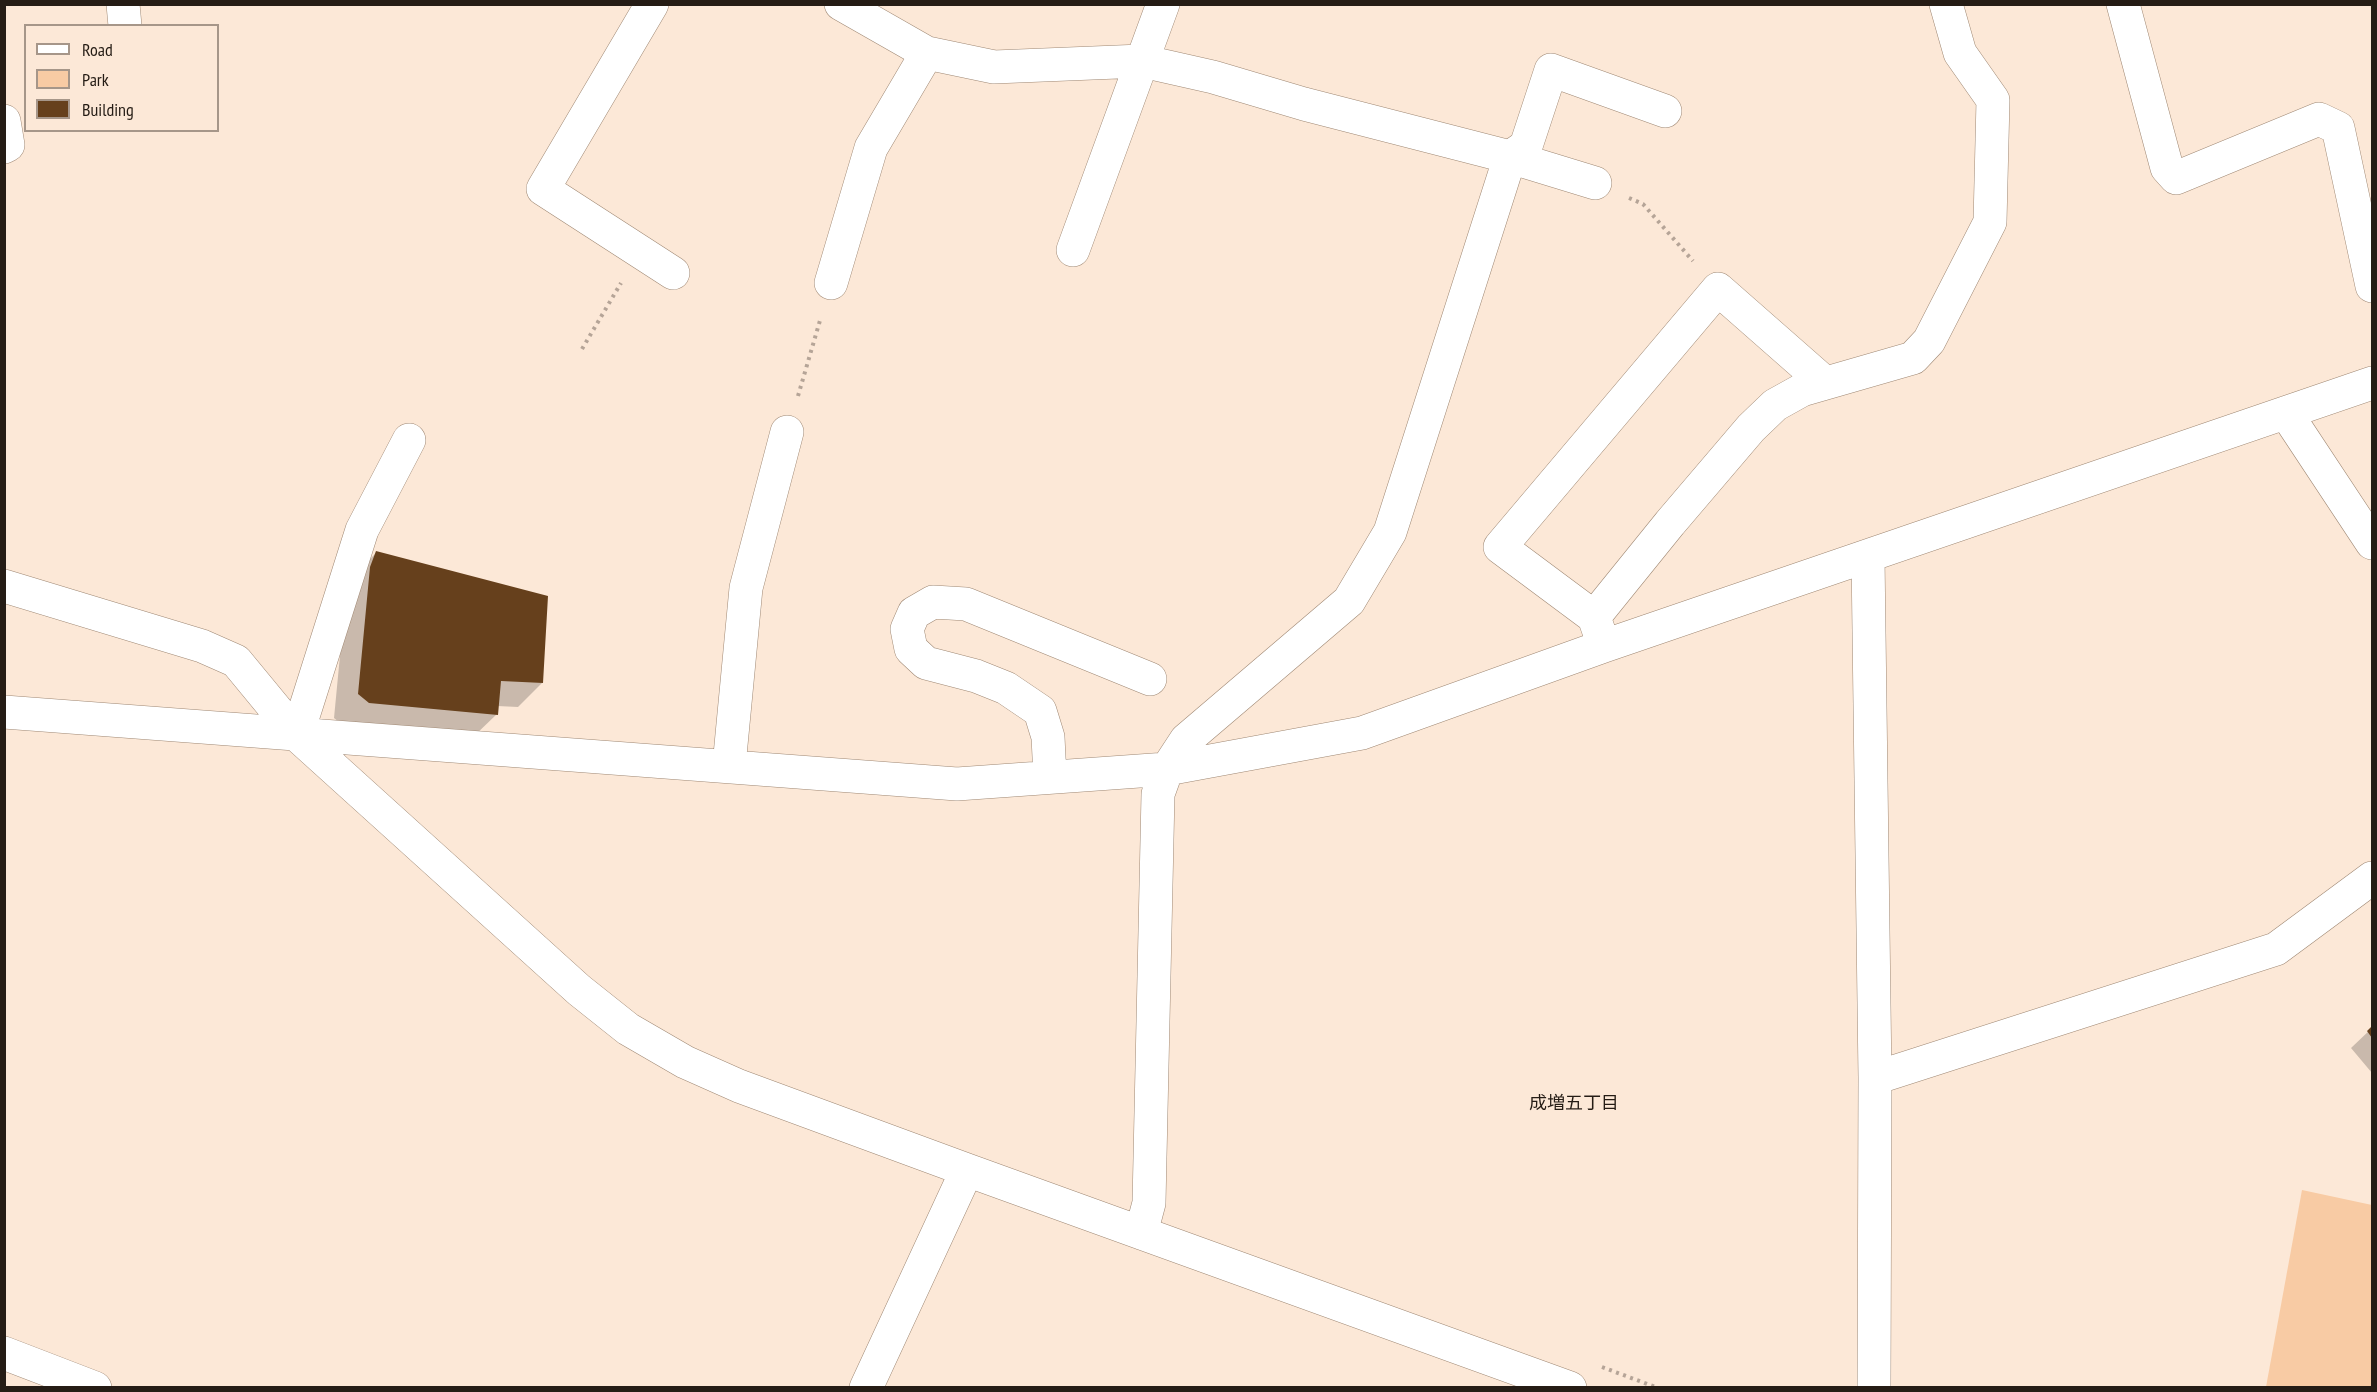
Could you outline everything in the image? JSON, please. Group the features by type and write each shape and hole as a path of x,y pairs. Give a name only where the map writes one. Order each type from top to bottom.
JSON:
{"street":[{"path":"123,4 125,24"},
{"path":"652,4 543,189 673,273"},
{"path":"841,4 927,53 994,67 1142,61 1213,77 1304,104 1510,157 1595,183"},
{"path":"1073,250 1163,4"},
{"path":"1599,632 1670,523 1774,405 1802,390 1913,358 1929,341 1990,222 1993,100 1960,53 1946,4"},
{"path":"2123,4 2167,168 2176,178 2319,119 2338,128 2373,286"},
{"path":"831,283 871,148 927,53"},
{"path":"1141,1233 1149,1203 1158,794 1167,769 1186,740 1349,601 1390,532 1510,157 1526,146 1551,70 1665,111"},
{"path":"1599,632 1500,547 1713,283 1825,383"},
{"path":"4,712 957,784 1167,769 1362,733 1599,632 1868,557 2373,383"},
{"path":"2286,413 2373,543"},
{"path":"729,766 746,588 787,432"},
{"path":"297,735 362,530 409,440"},
{"path":"1868,557 1875,1078 1874,1388"},
{"path":"4,586 202,646 236,661 297,735 579,990 628,1029 685,1062 739,1086 967,1170 1570,1388"},
{"path":"1050,777 1048,737 1040,711 1006,688 976,676 926,663 911,649 907,629 914,613 933,602 966,604 1149,679"},
{"path":"1875,1078 2276,949 2373,878"},
{"path":"866,1388 967,1170"},
{"path":"4,1353 95,1388"}],"path":[{"path":"1595,183 1643,204 1713,283"},
{"path":"582,349 640,252"},
{"path":"787,432 831,283"},
{"path":"1591,1364 1658,1388"}],"green space":[{"path":"2302,1190 2372,1205 2372,1387 2266,1387"}],"building":[{"path":"376,551 548,596 543,683 501,681 498,715 369,703 358,694 370,567"},
{"path":"2372,1026 2372,1038 2367,1031"}],"district":[{"name":"成増五丁目","path":"1574,1104"}]}
